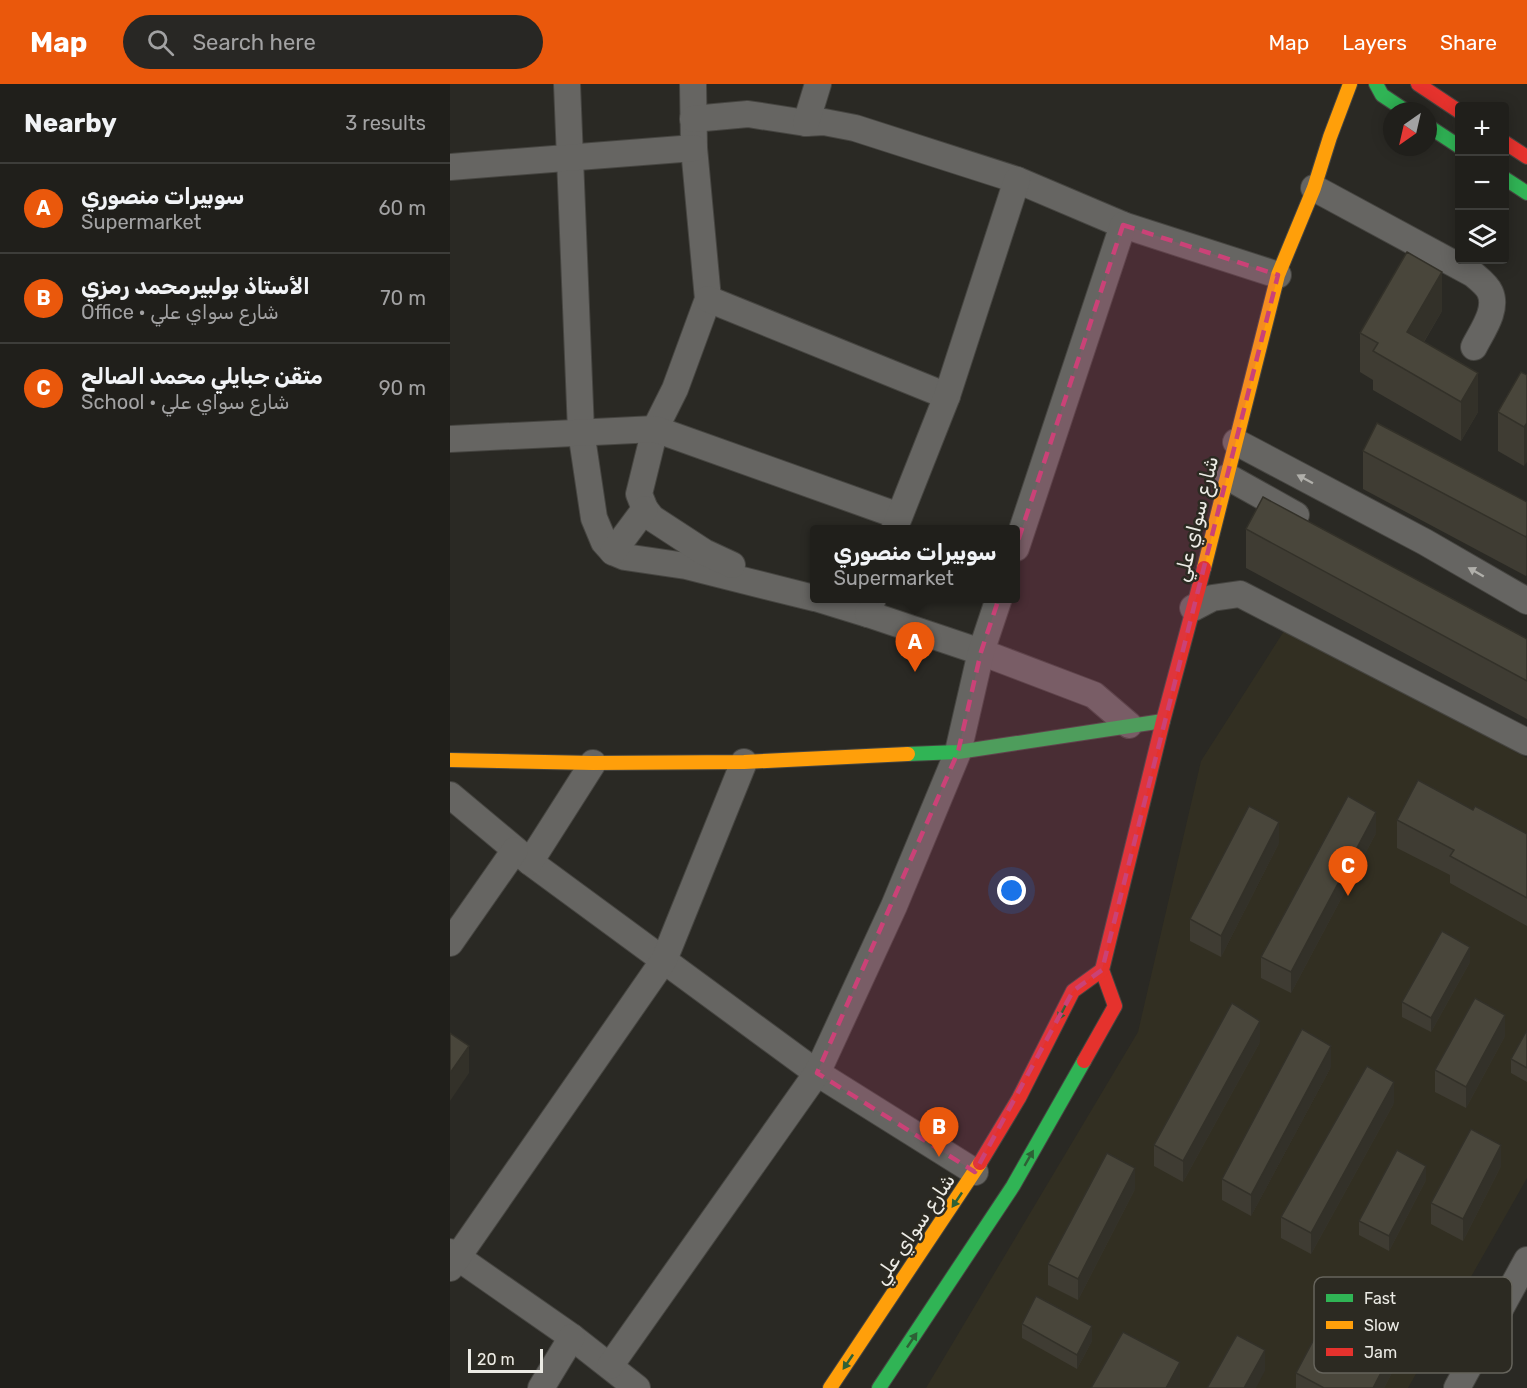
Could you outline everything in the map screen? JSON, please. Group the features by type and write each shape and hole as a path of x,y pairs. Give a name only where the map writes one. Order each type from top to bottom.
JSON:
{"main road":[{"name":"شارع سواي علي","path":"830,1388 975,1172 1019,1098 1073,991 1102,970 1162,721 1228,477 1278,274 1314,188 1350,84"},
{"path":"1376,84 1382,95 1392,102"},
{"path":"1418,84 1455,109"},
{"path":"1437,132 1455,144"},
{"path":"1509,145 1527,157"},
{"path":"1509,181 1527,193"},
{"path":"450,760 593,763 744,762 958,752 1086,734 1129,724 1162,721"},
{"path":"879,1388 1013,1186 1115,1006 1102,970"}],"street":[{"path":"567,84 580,431 594,518 603,543 613,552 625,556 686,566 810,597"},
{"path":"693,84 694,148 708,299 675,388 655,429 639,494 645,510 652,518 677,536 704,552 784,589"},
{"path":"806,123 818,84"},
{"path":"693,119 748,114 806,123 824,122 855,128 1017,180 1123,225 1278,274"},
{"path":"450,167 694,148"},
{"path":"450,439 655,429 897,523 947,396 1017,180"},
{"path":"1314,188 1473,274 1489,290 1492,300 1492,311 1474,347"},
{"path":"1020,536 1123,225"},
{"path":"708,299 947,396"},
{"path":"1236,442 1425,542 1527,601"},
{"path":"1228,477 1321,529"},
{"path":"613,552 645,510"},
{"path":"1193,608 1212,598 1239,594 1527,742"},
{"path":"850,603 871,606 981,652 1094,695 1129,724"},
{"path":"610,1366 817,1073 894,906 958,752 981,652 997,603"},
{"path":"637,1388 572,1337 452,1259 664,960 744,762"},
{"path":"450,943 523,856 593,763"},
{"path":"450,795 523,856 817,1073 975,1172"},
{"path":"1512,1287 1527,1260"},
{"path":"541,1388 572,1337"},
{"path":"1457,1388 1465,1373"}],"highlighted area":[{"path":"1123,225 1278,275 1102,970 1073,991 975,1172 817,1073 958,752 981,652"}],"shaded area":[{"path":"1286,628 1527,758 1527,1178 1471,1277 1314,1277 1314,1373 1416,1373 1408,1388 926,1388 1138,1032 1201,761"}],"building":[{"path":"1407,252 1442,272 1407,332 1478,373 1461,402 1373,351 1378,343 1360,333"},
{"path":"1521,372 1527,375 1527,423 1524,427 1498,412"},
{"path":"1377,423 1527,502 1526,537 1363,451"},
{"path":"1263,497 1527,639 1527,681 1246,529"},
{"path":"1418,780 1473,810 1475,806 1527,834 1527,898 1450,856 1454,850 1397,820"},
{"path":"1348,796 1376,812 1291,972 1261,957"},
{"path":"1249,806 1279,822 1221,936 1190,919"},
{"path":"1442,931 1470,947 1431,1018 1402,1002"},
{"path":"1475,998 1505,1015 1466,1087 1435,1070"},
{"path":"1232,1003 1260,1021 1183,1161 1154,1145"},
{"path":"1302,1029 1331,1046 1251,1195 1222,1179"},
{"path":"1527,1030 1527,1068 1511,1059"},
{"path":"450,1033 469,1046 450,1073"},
{"path":"1367,1066 1394,1082 1311,1233 1281,1217"},
{"path":"1471,1129 1501,1145 1463,1219 1431,1203"},
{"path":"1397,1150 1426,1166 1389,1236 1359,1221"},
{"path":"1107,1153 1135,1168 1078,1279 1048,1264"},
{"path":"1036,1296 1092,1326 1077,1355 1022,1324"},
{"path":"1123,1332 1180,1362 1166,1388 1091,1388"},
{"path":"1237,1335 1265,1350 1244,1388 1207,1388"},
{"path":"1314,1339 1314,1373 1381,1373 1373,1388 1324,1388 1296,1373"}],"traffic: fast":[{"path":"1376,84 1382,95 1392,102"},
{"path":"1437,132 1455,144"},
{"path":"1509,181 1527,193"},
{"path":"908,754 958,752 1163,721"},
{"path":"879,1388 1013,1186 1084,1061"}],"traffic: slow":[{"path":"1204,568 1278,275 1314,188 1350,84"},
{"path":"450,760 593,763 744,762 908,754"},
{"path":"830,1388 980,1163"}],"traffic: jam":[{"path":"1418,84 1455,109"},
{"path":"1509,145 1527,157"},
{"path":"1084,1061 1115,1006 1102,970 1163,721 1204,568"},
{"path":"980,1163 1019,1098 1073,991 1102,970"}],"place":[{"name":"سوبيرات منصوري","path":"915,672"},
{"name":"متقن جبايلي محمد الصالح","path":"1348,896"},
{"name":"الأستاذ بولبيرمحمد رمزي","path":"939,1157"}]}
